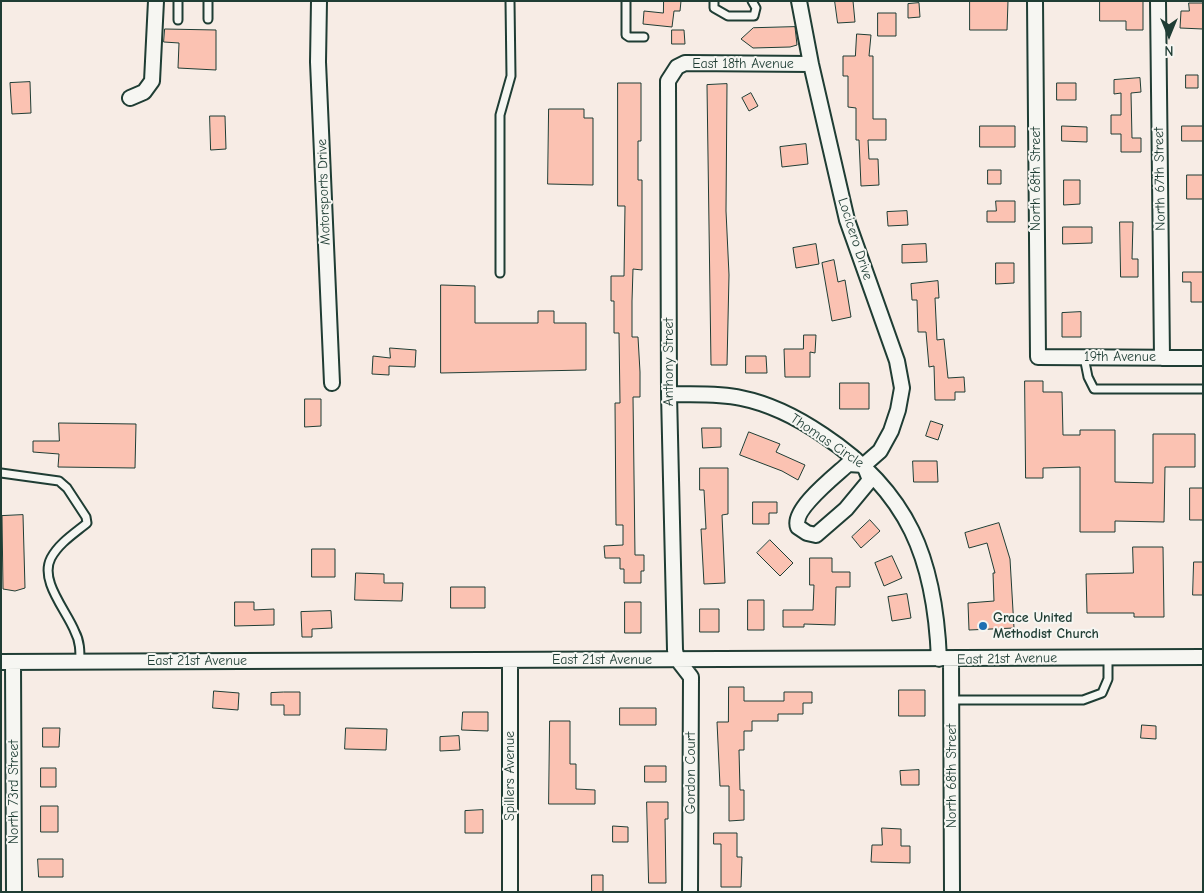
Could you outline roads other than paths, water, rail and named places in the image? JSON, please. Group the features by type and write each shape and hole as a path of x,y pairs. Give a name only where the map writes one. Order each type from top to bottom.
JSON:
{"street":[{"path":"130,98 144,92 152,81 156,1"},
{"name":"Motorsports Drive","path":"319,1 318,62 332,383"},
{"name":"Locicero Drive","path":"799,1 811,64 847,220 897,361 902,388 898,410 891,431 880,451 864,465"},
{"name":"North 68th Street","path":"1035,1 1038,357"},
{"name":"North 67th Street","path":"1158,1 1162,358"},
{"name":"East 18th Avenue","path":"677,67 686,64 811,64"},
{"name":"Anthony Street","path":"677,67 668,81 669,394 675,650 677,660"},
{"name":"19th Avenue","path":"1038,357 1203,358"},
{"name":"Thomas Circle","path":"669,394 741,398 792,415 864,465 890,494 905,517 928,571 934,594 945,659"},
{"path":"848,464 864,465 870,480 846,509 816,535 807,533 798,527 796,519 799,512 820,490 848,464"},
{"name":"East 21st Avenue","path":"7,662 945,659 1203,656"},
{"name":"North 68th Street","path":"945,659 952,700 952,892"},
{"name":"Spillers Avenue","path":"510,660 510,892"},
{"name":"Gordon Court","path":"677,660 692,677 690,892"},
{"name":"North 73rd Street","path":"7,662 14,892"}],"lane":[{"path":"178,1 178,20"},
{"path":"208,1 208,19"},
{"path":"500,273 500,115 511,76 510,1"},
{"path":"626,1 626,35 629,37 644,37"},
{"path":"714,1 714,8 728,16 754,16 756,8 752,1"},
{"path":"1084,357 1088,377 1094,389 1203,389"},
{"path":"1,473 59,481 67,488 86,517 87,523 58,547 50,559 48,571 55,593 76,633 80,645 80,662"},
{"path":"952,700 1083,700 1102,693 1108,678 1108,658"}],"place":[{"name":"Grace United Methodist Church","path":"983,626"}]}
